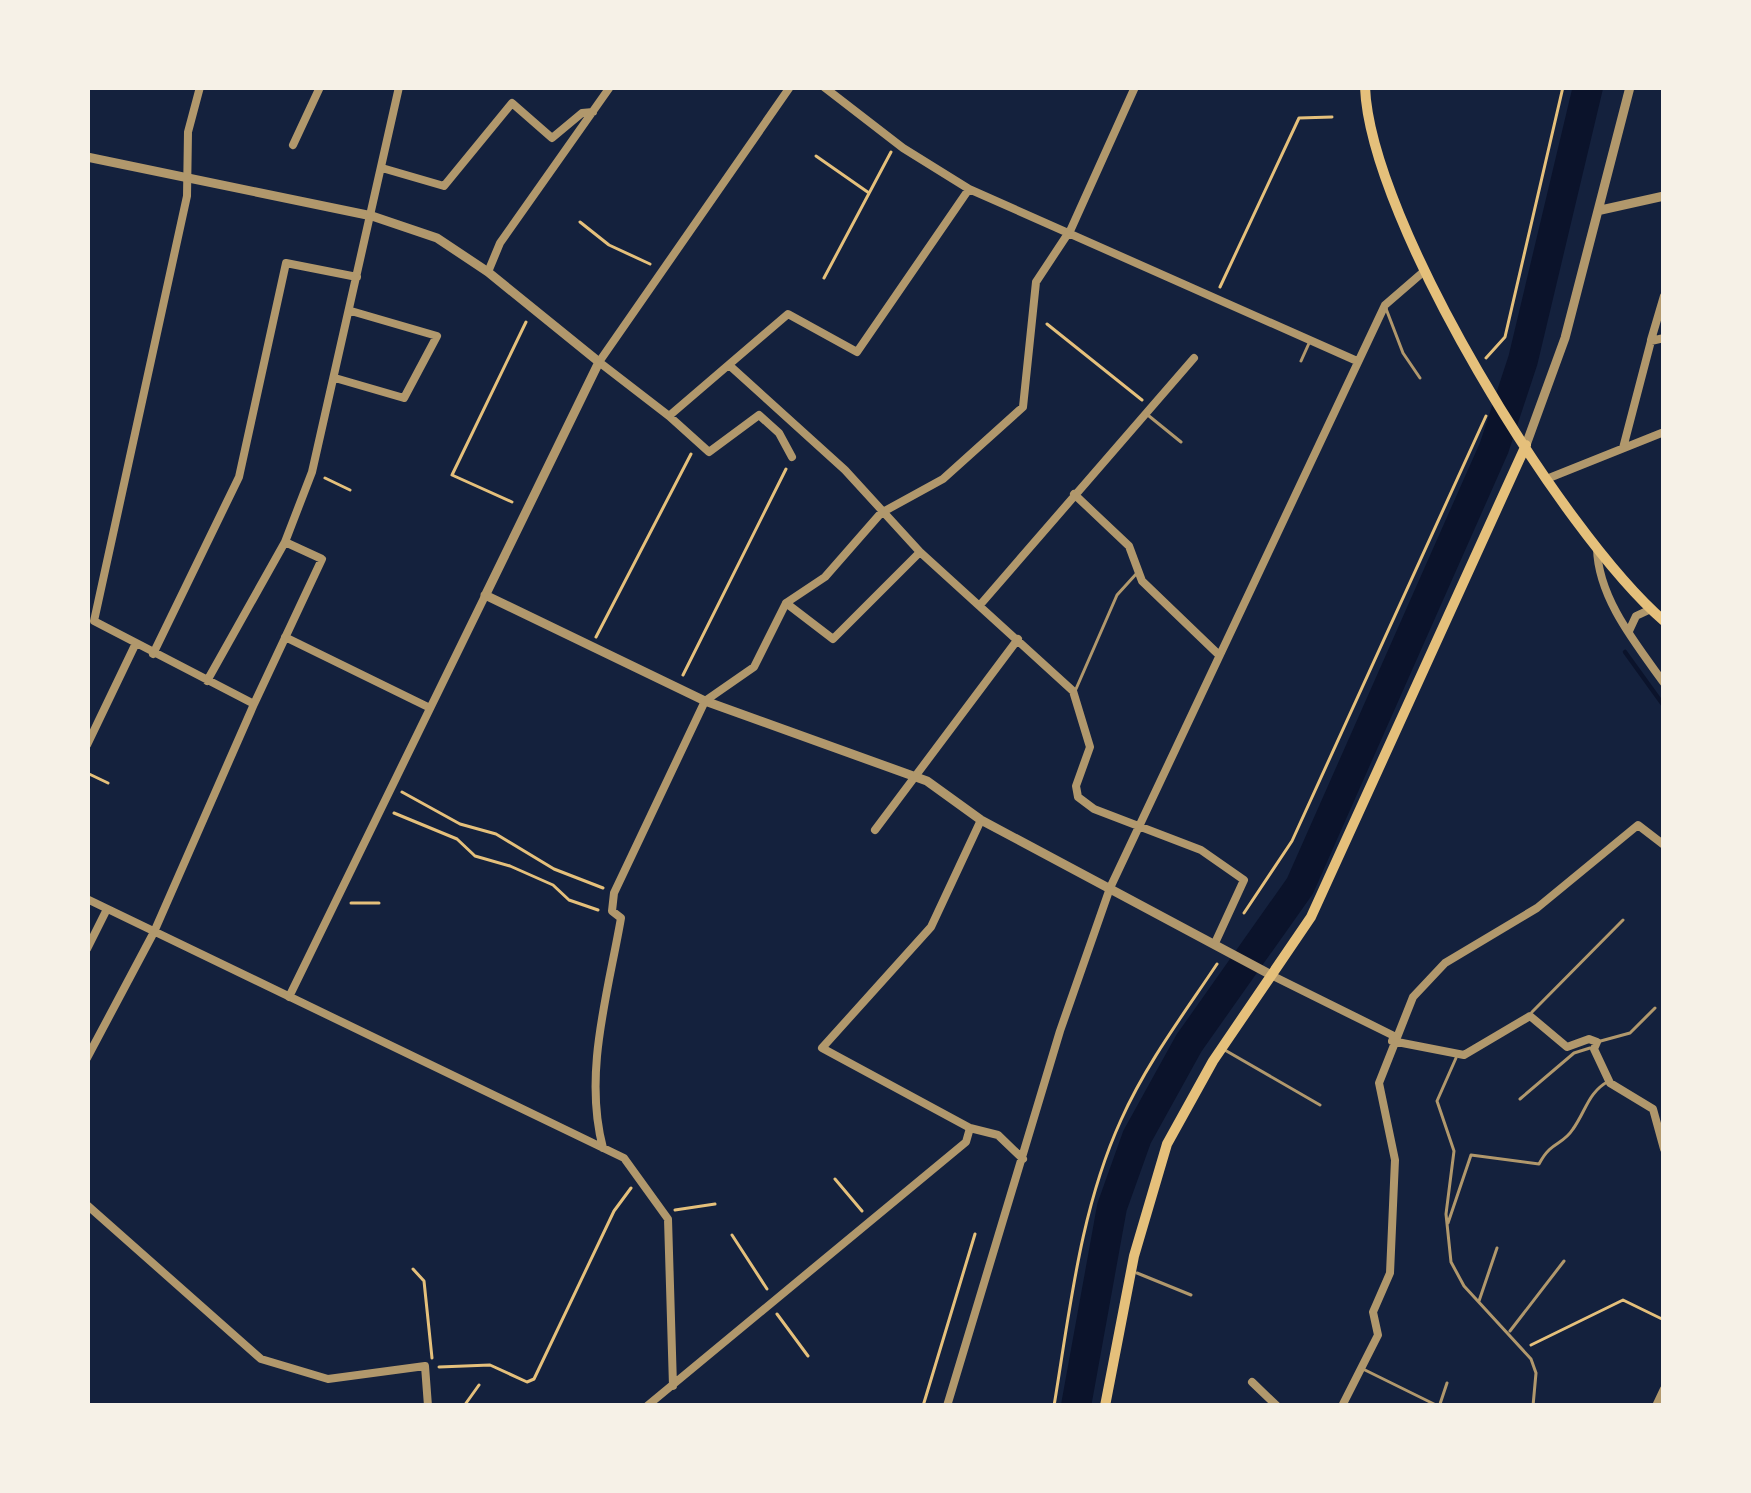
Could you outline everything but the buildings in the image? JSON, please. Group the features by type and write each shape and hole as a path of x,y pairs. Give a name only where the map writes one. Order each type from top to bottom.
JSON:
{"main road":[{"path":"1365,87 1366,112 1386,187 1422,273 1522,440 1597,548 1664,620"},
{"path":"1105,1406 1130,1271 1167,1144 1335,868 1522,440"}],"street":[{"path":"200,87 188,132 187,179 94,614 100,628 254,704"},
{"path":"293,145 320,87"},
{"path":"207,681 302,510 399,87"},
{"path":"289,997 599,362 790,87"},
{"path":"824,87 897,143 969,189 1071,230 1357,361"},
{"path":"603,1148 596,1085 620,918 612,910 614,892 705,701 754,667 786,603 825,578 881,514 943,479 1023,407 1036,283 1071,230 1135,87"},
{"path":"1522,440 1565,338 1630,87"},
{"path":"488,272 500,243 606,88"},
{"path":"382,169 444,186 512,103 552,138 582,113 593,112"},
{"path":"87,157 372,216 436,238 488,272 709,452 759,415 779,433 792,457"},
{"path":"669,416 788,314 857,352 969,189"},
{"path":"1600,210 1664,196"},
{"path":"153,654 238,477 286,263 358,278"},
{"path":"947,1406 1060,1031 1110,888 1384,305 1422,273"},
{"path":"1623,448 1664,296"},
{"path":"335,378 404,398 437,336 351,311"},
{"path":"1651,341 1664,338"},
{"path":"980,605 1194,358"},
{"path":"729,365 845,470 920,552 1072,691 1090,747 1076,786 1078,796 1094,809 1201,850 1244,880 1224,946"},
{"path":"1550,478 1664,432"},
{"path":"1073,494 1129,546 1138,572 1219,655"},
{"path":"87,1058 154,932 322,559 285,542"},
{"path":"1597,548 1598,571 1628,632 1664,683"},
{"path":"786,603 833,639 920,552"},
{"path":"485,596 705,701 914,777 980,820 1393,1039 1459,1055 1530,1016 1567,1047 1589,1039 1609,1080 1653,1109 1664,1149"},
{"path":"1628,632 1636,616 1651,609"},
{"path":"285,638 428,707"},
{"path":"875,830 1018,639"},
{"path":"87,745 135,645"},
{"path":"980,820 931,927 822,1048 970,1129 998,1135 1024,1160"},
{"path":"1342,1406 1378,1335 1372,1312 1390,1273 1395,1160 1379,1083 1413,997 1444,963 1537,908 1638,825 1664,845"},
{"path":"87,898 624,1158 668,1220 673,1386"},
{"path":"87,949 107,909"},
{"path":"647,1406 966,1142 970,1129"},
{"path":"87,1205 261,1359 328,1379 429,1366 428,1406"},
{"path":"1252,1382 1277,1406"},
{"path":"1656,1406 1664,1389"}],"lane":[{"path":"1384,305 1403,353 1420,378"},
{"path":"1301,362 1310,341"},
{"path":"1148,410 1180,442"},
{"path":"1072,691 1117,595 1138,572"},
{"path":"1530,1016 1623,920"},
{"path":"1520,1100 1574,1053 1630,1034 1655,1008"},
{"path":"1222,1048 1320,1105"},
{"path":"1459,1055 1447,1070 1437,1101 1454,1151 1450,1262 1525,1349 1536,1372 1533,1406"},
{"path":"1448,1225 1471,1155 1539,1164 1547,1146 1567,1137 1591,1095 1609,1080"},
{"path":"1479,1301 1497,1248"},
{"path":"1509,1332 1564,1261"},
{"path":"1130,1271 1191,1295"},
{"path":"1363,1369 1439,1406 1448,1383"}],"path":[{"path":"1478,364 1505,337 1563,87"},
{"path":"1215,297 1298,118 1333,116"},
{"path":"824,278 897,143"},
{"path":"816,156 871,194"},
{"path":"580,222 609,245 666,271"},
{"path":"528,510 452,475 533,310"},
{"path":"1034,318 1069,338 1148,410"},
{"path":"1237,923 1292,841 1497,395"},
{"path":"592,647 698,442"},
{"path":"677,687 792,457"},
{"path":"312,472 350,490"},
{"path":"87,773 108,783"},
{"path":"390,785 554,869 614,892"},
{"path":"379,808 457,839 475,856 554,885 568,900 612,910"},
{"path":"334,901 379,903"},
{"path":"1054,1406 1082,1242 1104,1163 1149,1066 1224,946"},
{"path":"413,1269 424,1281 429,1366 490,1364 527,1382 534,1378 614,1210 640,1177"},
{"path":"835,1179 872,1221"},
{"path":"663,1212 715,1204"},
{"path":"923,1406 975,1234"},
{"path":"732,1235 808,1356"},
{"path":"1525,1349 1624,1300 1664,1320"},
{"path":"464,1406 478,1385"}],"waterway":[{"path":"1076,1406 1112,1207 1137,1137 1189,1043 1300,886 1494,448 1523,360 1588,87"},
{"path":"1625,652 1664,706"}]}
